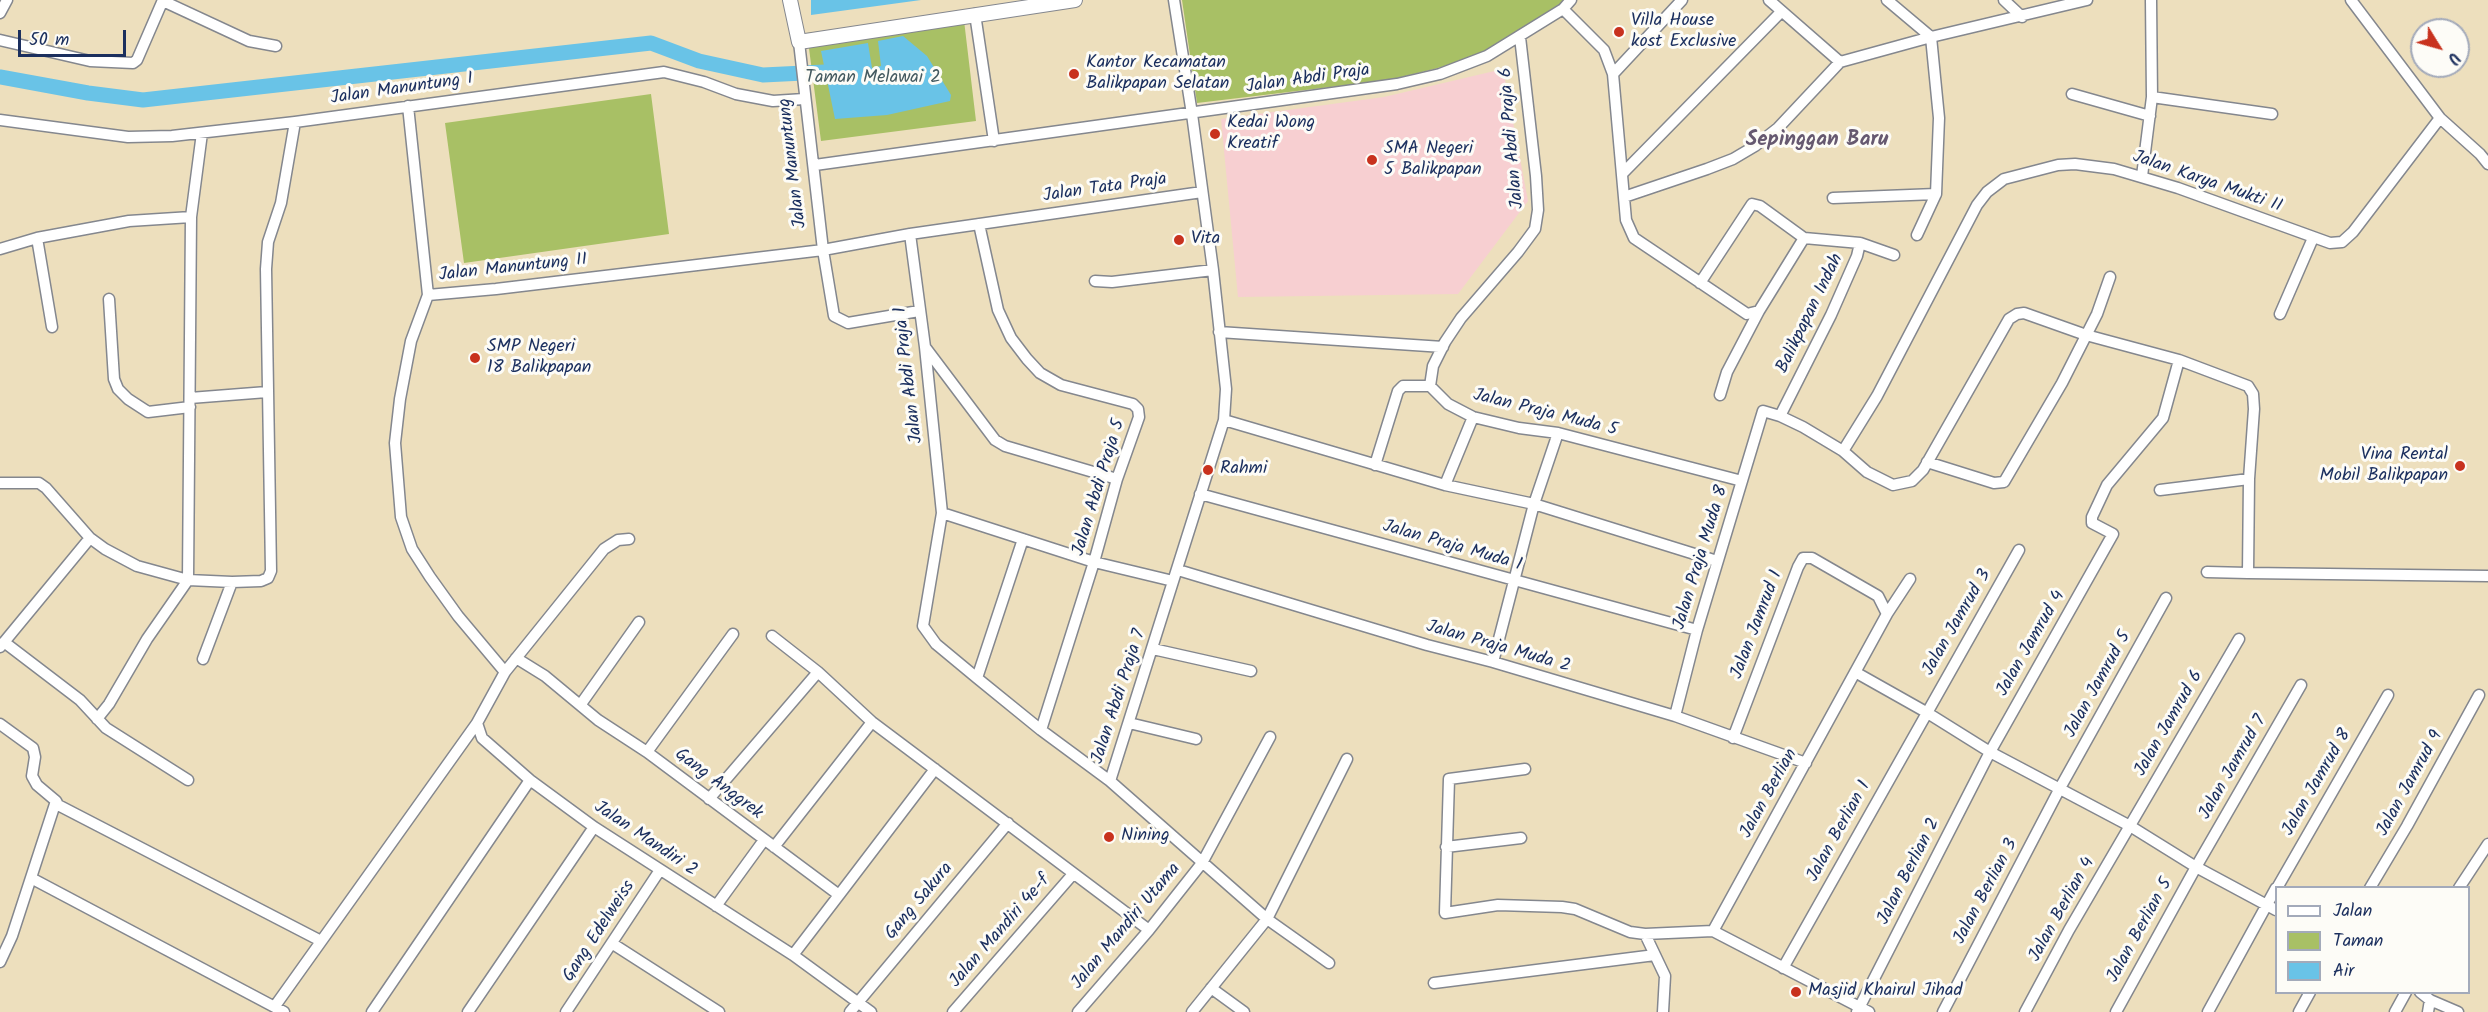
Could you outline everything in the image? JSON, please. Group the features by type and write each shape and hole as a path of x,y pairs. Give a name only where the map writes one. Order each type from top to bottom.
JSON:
{"street":[{"path":"0,14 7,0"},
{"path":"790,0 800,46 975,14 1074,0"},
{"name":"Jalan Abdi Praja 7","path":"1174,0 1213,270 1226,389 1224,420 1154,649 1110,781 1267,919 1329,963"},
{"name":"Jalan Abdi Praja","path":"815,165 1397,84 1440,74 1487,56 1563,9 1571,0"},
{"path":"1613,74 1682,0"},
{"path":"1769,0 1840,62"},
{"path":"1887,0 1931,37 1939,118 1936,194 1917,235"},
{"path":"2004,0 2022,17"},
{"path":"1624,197 1733,159 1755,146 1778,128 1840,62 1931,37 2022,17 2073,1 2087,0"},
{"path":"2142,176 2152,97 2151,0"},
{"path":"2351,0 2440,118 2484,152 2488,164"},
{"path":"0,40 90,61 133,63 137,60 163,1 249,41 276,46"},
{"path":"1563,9 1604,50 1613,74 1626,220 1634,238 1743,313 1753,314 1759,311"},
{"path":"1622,174 1781,12"},
{"path":"975,14 994,141"},
{"name":"Jalan Abdi Praja 6","path":"1444,344 1459,321 1535,229 1538,210 1536,176 1520,37"},
{"name":"Jalan Manuntung","path":"800,46 804,99 815,165 822,250 834,316 848,323 919,311"},
{"name":"Jalan Manuntung I","path":"0,120 128,137 202,133 664,72 704,82 736,94 773,101 804,99"},
{"path":"2072,94 2150,116"},
{"path":"2152,97 2272,114"},
{"path":"408,106 428,295"},
{"name":"Jalan Karya Mukti II","path":"1843,451 1877,396 1977,205 1987,192 2004,179 2058,165 2075,164 2114,169 2142,176 2313,238 2330,243 2342,242 2354,232 2440,118"},
{"path":"0,483 39,483 90,538 129,562 188,580 232,582 261,581 268,578 271,571 266,269 268,242 281,203 295,122"},
{"path":"97,719 109,704 147,639 188,580 191,217 202,133"},
{"name":"Jalan Tata Praja","path":"1013,219 1202,192"},
{"path":"1833,198 1936,194"},
{"path":"1700,283 1752,204 1760,206 1804,238 1759,311 1727,372 1720,395"},
{"path":"0,249 37,238 129,221 191,217"},
{"name":"Jalan Manuntung II","path":"505,672 458,616 430,577 412,549 401,517 395,443 400,399 411,341 428,295 822,250 1013,219"},
{"name":"Jalan Abdi Praja 5","path":"979,224 998,310 1011,338 1027,359 1041,373 1061,385 1132,404 1138,409 1139,417 1117,479 1094,562 1041,730"},
{"name":"Jalan Abdi Praja 1","path":"910,234 925,346 942,513 923,626 936,644 977,678"},
{"path":"37,238 52,327"},
{"name":"Balikpapan Indah","path":"1780,416 1831,315 1857,256 1860,243 1804,238"},
{"path":"2280,314 2313,238"},
{"path":"1860,243 1894,255"},
{"path":"1095,281 1112,282 1213,270"},
{"path":"1927,462 1994,483 2004,482 2049,407 2097,314 2110,277"},
{"path":"109,299 114,379 118,389 128,399 148,412 190,403 267,392"},
{"path":"1780,416 1843,451 1867,472 1893,485 1912,481 1923,470 2009,319 2024,313 2086,335 2179,360 2248,386 2253,394 2248,573"},
{"path":"1219,326 1444,344 1432,366 1430,386 1403,386 1398,391 1375,465"},
{"path":"925,346 995,440 1005,446 1117,479"},
{"name":"Jalan Jamrud 4","path":"1990,752 2113,534 2092,523 2092,517 2107,486 2163,418 2179,360"},
{"name":"Jalan Praja Muda 5","path":"1430,386 1448,404 1473,417 1518,428 1558,433 1742,481"},
{"name":"Jalan Praja Muda 8","path":"1675,716 1697,630 1763,411 1780,416"},
{"path":"1445,485 1473,417"},
{"path":"1224,420 1445,485 1534,504 1717,561"},
{"path":"1493,662 1534,504 1558,433"},
{"path":"2160,490 2249,479"},
{"name":"Jalan Praja Muda 1","path":"1200,494 1514,582 1697,630"},
{"path":"942,513 1094,562 1173,581"},
{"path":"90,538 2,645 80,700 106,728 189,780"},
{"path":"31,878 279,1009 321,940 477,723 505,672 604,549 618,540 630,539"},
{"path":"1023,539 977,678 1041,730 1110,781"},
{"name":"Jalan Jamrud 3","path":"1926,712 2019,550"},
{"name":"Jalan Jamrud 1","path":"1733,738 1803,558 1812,558 1878,596 1887,614"},
{"name":"Jalan Praja Muda 2","path":"1178,570 1675,716 1806,763"},
{"path":"2207,572 2488,576"},
{"name":"Jalan Berlian","path":"1713,931 1887,614 1910,579"},
{"path":"203,659 232,582"},
{"name":"Jalan Jamrud 5","path":"2060,788 2166,598"},
{"path":"581,704 639,622"},
{"path":"647,752 733,634"},
{"path":"772,636 818,672 872,722 1149,930"},
{"name":"Jalan Jamrud 6","path":"2130,825 2239,639"},
{"path":"1154,649 1251,671"},
{"name":"Gang Anggrek","path":"516,658 545,676 598,720 647,752 839,895"},
{"path":"709,799 818,672"},
{"path":"1856,672 1990,752 2130,825 2196,867 2272,907"},
{"name":"Jalan Jamrud 7","path":"2196,867 2301,685"},
{"name":"Jalan Jamrud 8","path":"2278,886 2388,695"},
{"name":"Jalan Jamrud 9","path":"2371,886 2479,695"},
{"name":"Jalan Berlian 1","path":"1783,969 1926,712"},
{"path":"774,847 872,722"},
{"name":"Jalan Mandiri 2","path":"477,723 482,738 530,780 660,870 793,955 871,1012"},
{"path":"1129,723 1196,739"},
{"path":"0,724 33,748 35,757 32,776 37,785 58,805 321,940"},
{"name":"Jalan Mandiri Utama","path":"1078,1012 1149,930 1202,863 1270,737"},
{"name":"Jalan Berlian 2","path":"1861,1010 1990,752"},
{"path":"1192,1012 1267,919 1347,759"},
{"path":"793,955 935,769"},
{"path":"1525,769 1449,779 1445,913 1498,905 1562,907 1575,909 1630,932 1645,934 1713,931 1861,1010"},
{"path":"372,1012 530,780"},
{"name":"Jalan Berlian 3","path":"1943,1012 2060,788"},
{"path":"0,962 12,936 56,801"},
{"name":"Gang Sakura","path":"850,1012 1008,823"},
{"name":"Jalan Berlian 4","path":"2025,1012 2130,825"},
{"path":"468,1012 594,826"},
{"path":"1446,847 1521,838"},
{"path":"716,906 764,840"},
{"path":"2460,886 2488,844"},
{"name":"Jalan Berlian 5","path":"2116,1012 2196,867"},
{"name":"Gang Edelweiss","path":"567,1012 660,870"},
{"name":"Jalan Mandiri 4e-f","path":"953,1012 1073,874"},
{"name":"Jalan Jamrud 8","path":"2208,1012 2272,907"},
{"path":"1645,934 1665,976 1663,1012"},
{"path":"613,944 719,1012"},
{"path":"1434,983 1655,955"},
{"path":"1211,988 1244,1012"},
{"path":"2299,1012 2309,994"},
{"path":"2395,1012 2405,994"},
{"path":"2421,994 2458,1012"},
{"path":"2428,1012 2430,1000"}],"shaded area":[{"name":"SMA Negeri 5 Balikpapan","path":"1503,69 1528,201 1458,294 1238,297 1221,119 1384,97"}],"green space":[{"path":"1182,0 1564,0 1556,9 1480,56 1434,69 1389,80 1197,103"},
{"name":"Taman Melawai 2","path":"963,12 976,121 821,141 807,33"},
{"path":"651,94 669,234 464,263 445,123"}],"water":[{"path":"811,0 921,0 811,15"},
{"path":"903,36 927,56 951,95 950,101 887,115 835,119 821,51 868,43 872,68 881,66 878,41"}],"waterway":[{"path":"0,77 88,93 143,100 651,43 699,61 763,75 845,71"}],"place":[{"name":"Villa House kost Exclusive","path":"1619,32"},
{"name":"Kantor Kecamatan Balikpapan Selatan","path":"1074,74"},
{"name":"Kedai Wong Kreatif","path":"1215,134"},
{"name":"SMA Negeri 5 Balikpapan","path":"1372,160"},
{"name":"Vita","path":"1179,240"},
{"name":"SMP Negeri 18 Balikpapan","path":"475,358"},
{"name":"Vina Rental Mobil Balikpapan","path":"2460,466"},
{"name":"Rahmi","path":"1208,470"},
{"name":"Nining","path":"1109,837"},
{"name":"Masjid Khairul Jihad","path":"1796,992"}],"district":[{"name":"Sepinggan Baru","path":"1817,141"}]}
